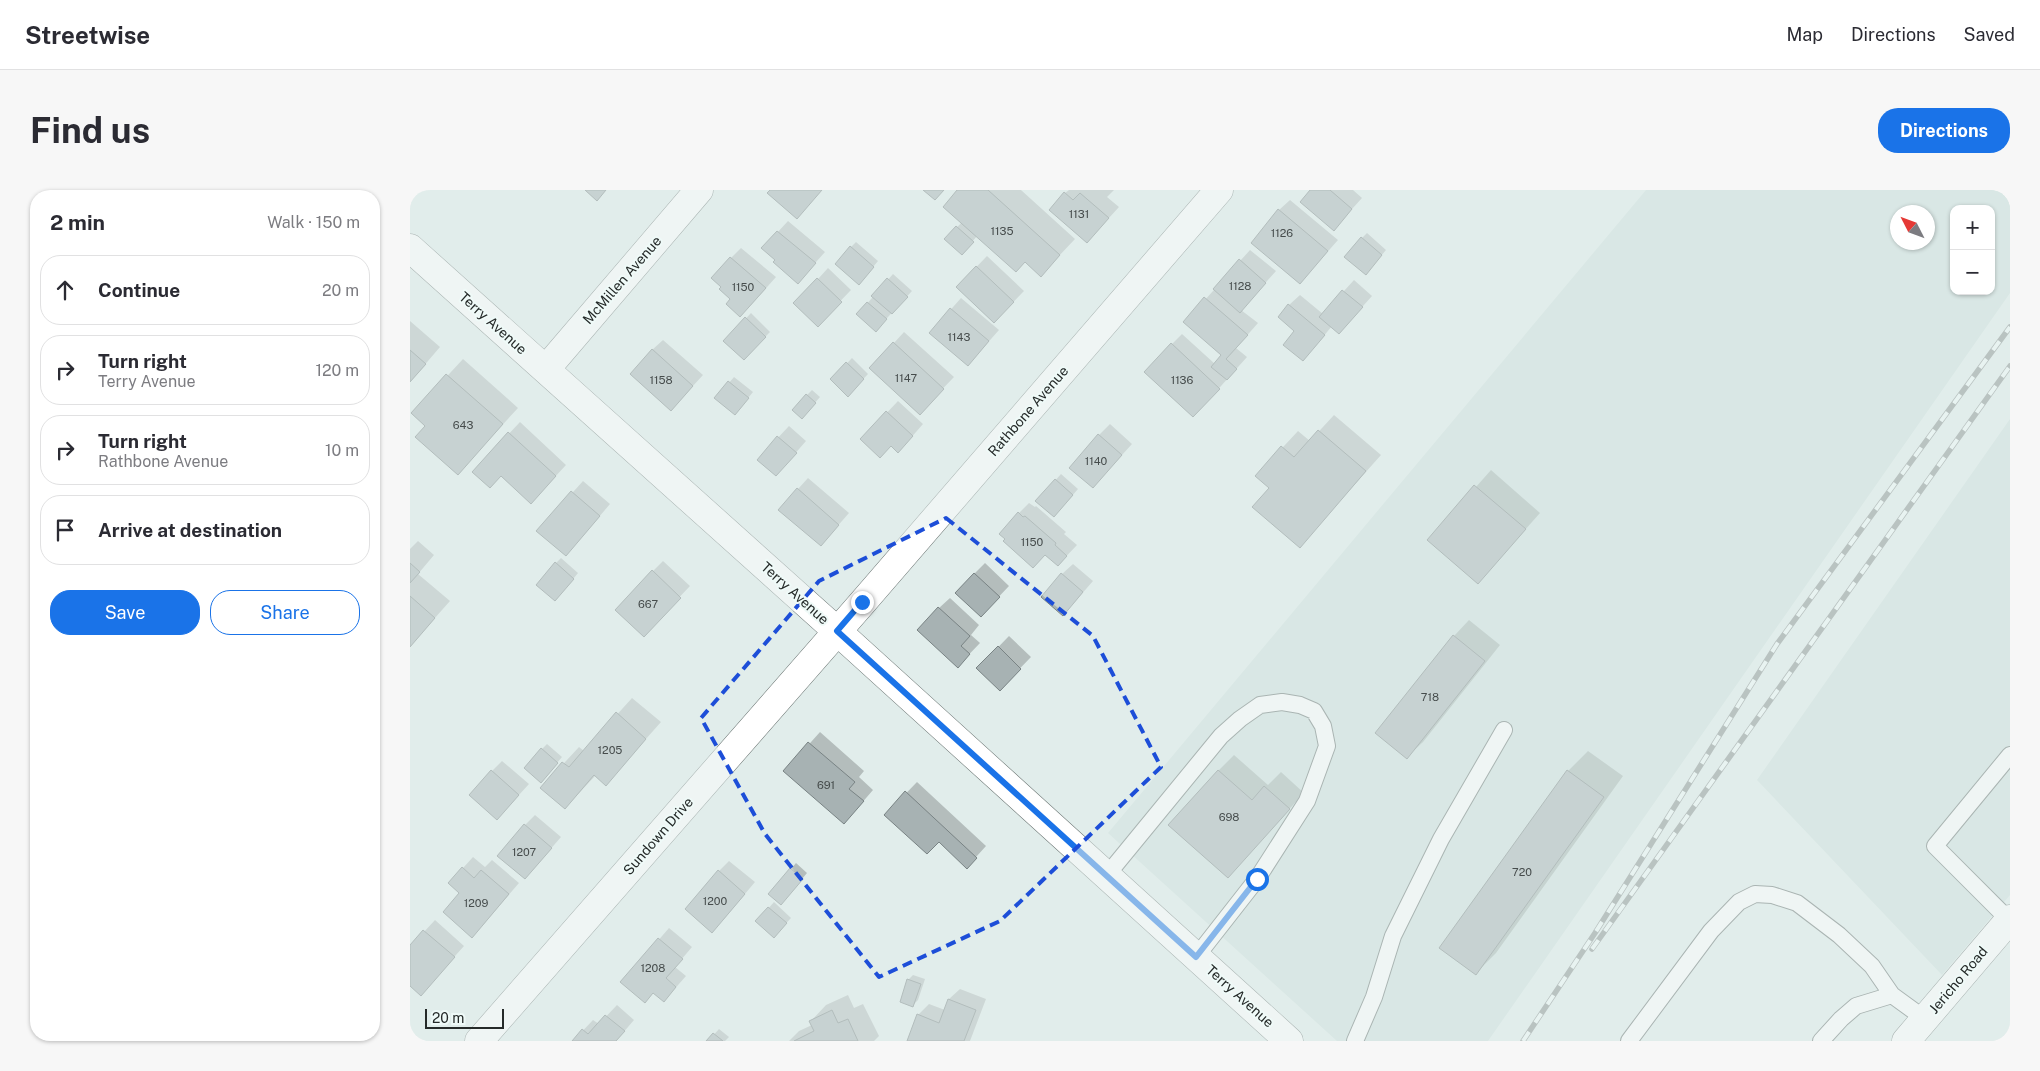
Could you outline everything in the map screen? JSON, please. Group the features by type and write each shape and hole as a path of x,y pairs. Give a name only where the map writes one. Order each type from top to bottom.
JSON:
{"street":[{"name":"McMillen Avenue","path":"546,369 699,190"},
{"name":"Rathbone Avenue","path":"837,631 1219,190"},
{"name":"Terry Avenue","path":"410,248 837,631 1289,1041"},
{"name":"Sundown Drive","path":"479,1041 837,631"},
{"name":"Jericho Road","path":"1906,1041 2010,919"}],"lane":[{"path":"1107,875 1221,736 1240,719 1260,705 1282,702 1300,705 1314,712 1322,726 1327,746 1307,801 1257,879 1196,957"},
{"path":"1355,1041 1374,997 1393,936 1441,839 1504,730"},
{"path":"2010,755 1935,846 2010,919"},
{"path":"1629,1041 1711,931 1739,902 1755,894 1772,895 1797,903 1839,935 1866,960 1892,995 1925,1019"},
{"path":"1821,1041 1856,1006 1892,995"}],"highlighted area":[{"path":"946,518 1093,636 1161,767 1000,921 879,977 765,834 701,718 819,581"}],"shaded area":[{"path":"1646,190 2010,190 2010,293 1488,1041 1337,1041 1108,833"},
{"path":"2010,419 2010,895 1942,975 1757,780"}],"building":[{"path":"585,190 606,190 597,201"},
{"path":"770,190 822,190 797,219 767,193"},
{"path":"923,190 944,190 935,200"},
{"path":"957,190 988,190 1060,255 1041,277 1025,262 1016,272 943,207"},
{"path":"1310,190 1330,190 1352,209 1334,231 1300,202"},
{"path":"1064,192 1073,200 1080,193 1109,218 1087,243 1049,210"},
{"path":"1278,209 1328,251 1300,284 1251,243"},
{"path":"956,226 974,242 962,255 944,239"},
{"path":"777,231 816,263 798,284 773,262 775,260 761,248"},
{"path":"1361,237 1382,255 1366,275 1344,257"},
{"path":"850,246 874,267 859,285 835,264"},
{"path":"730,257 766,288 740,317 726,304 730,299 711,278"},
{"path":"1239,259 1266,283 1240,313 1213,289"},
{"path":"976,266 1014,302 994,323 956,287"},
{"path":"817,278 842,302 818,327 793,303"},
{"path":"887,278 908,297 892,314 871,296"},
{"path":"1342,290 1363,307 1339,334 1319,317"},
{"path":"1204,297 1248,335 1226,359 1237,369 1227,380 1211,367 1221,355 1183,322"},
{"path":"867,302 887,319 876,332 856,314"},
{"path":"1288,304 1325,335 1303,361 1283,345 1294,331 1278,317"},
{"path":"950,308 989,341 968,366 929,333"},
{"path":"745,317 766,337 744,360 723,341"},
{"path":"893,342 944,389 920,415 869,368"},
{"path":"1171,343 1220,389 1193,417 1144,372"},
{"path":"652,349 693,386 671,411 630,374"},
{"path":"410,350 426,364 410,382"},
{"path":"846,362 864,379 848,397 830,379"},
{"path":"446,374 503,424 458,475 415,437 425,426 411,413"},
{"path":"728,381 749,398 735,415 714,398"},
{"path":"806,394 816,403 802,419 792,410"},
{"path":"886,411 913,436 898,453 891,446 880,458 860,439"},
{"path":"1318,430 1366,471 1300,548 1252,507 1269,488 1255,476 1281,446 1294,457"},
{"path":"508,432 556,476 531,504 501,476 490,488 472,472"},
{"path":"1098,434 1122,455 1093,488 1069,468"},
{"path":"777,436 797,453 776,476 757,460"},
{"path":"1055,479 1073,495 1054,517 1035,501"},
{"path":"1474,485 1526,529 1478,584 1427,540"},
{"path":"797,488 839,525 821,546 778,510"},
{"path":"571,491 600,516 566,556 536,531"},
{"path":"1018,512 1056,543 1055,545 1067,556 1058,566 1045,555 1033,568 1003,541 1005,539 999,534"},
{"path":"555,562 574,579 555,601 536,585"},
{"path":"410,563 420,572 410,583"},
{"path":"652,570 681,598 644,637 615,610"},
{"path":"974,573 1000,597 981,617 955,593"},
{"path":"1061,573 1083,592 1063,616 1041,597"},
{"path":"410,596 435,618 410,647"},
{"path":"938,607 970,636 961,646 970,654 958,668 917,630"},
{"path":"1453,635 1485,661 1407,759 1375,733"},
{"path":"998,646 1021,669 1000,691 976,668"},
{"path":"616,712 646,739 606,786 594,775 565,809 540,788 562,762 569,767"},
{"path":"808,742 855,782 849,789 864,801 844,824 783,771"},
{"path":"541,748 558,763 541,783 524,768"},
{"path":"491,770 519,795 497,820 469,795"},
{"path":"1218,770 1252,800 1264,786 1290,809 1228,878 1168,825"},
{"path":"1567,770 1604,797 1476,975 1439,948"},
{"path":"905,791 977,858 967,869 939,842 927,854 884,815"},
{"path":"524,824 552,848 525,879 497,856"},
{"path":"462,867 474,878 481,870 509,894 472,938 443,912 459,893 448,883"},
{"path":"790,868 803,879 781,905 768,894"},
{"path":"718,870 745,894 712,933 685,909"},
{"path":"768,907 787,923 774,938 755,921"},
{"path":"423,930 455,957 421,996 410,986 410,945"},
{"path":"658,938 683,959 666,978 676,987 664,1002 653,993 645,1003 620,982"},
{"path":"907,979 921,984 913,1007 900,1002"},
{"path":"948,999 976,1010 964,1041 907,1041 917,1014 939,1023"},
{"path":"832,1010 838,1023 848,1019 858,1041 794,1041 814,1031 809,1021"},
{"path":"605,1015 625,1031 616,1041 572,1041 582,1029 588,1034"},
{"path":"713,1033 723,1041 706,1041"}],"railway":[{"path":"1523,1041 1595,933 1777,644 2010,327"},
{"path":"1592,949 2010,366"}],"route":[{"path":"862,602 837,631 1196,957 1257,879"}]}
